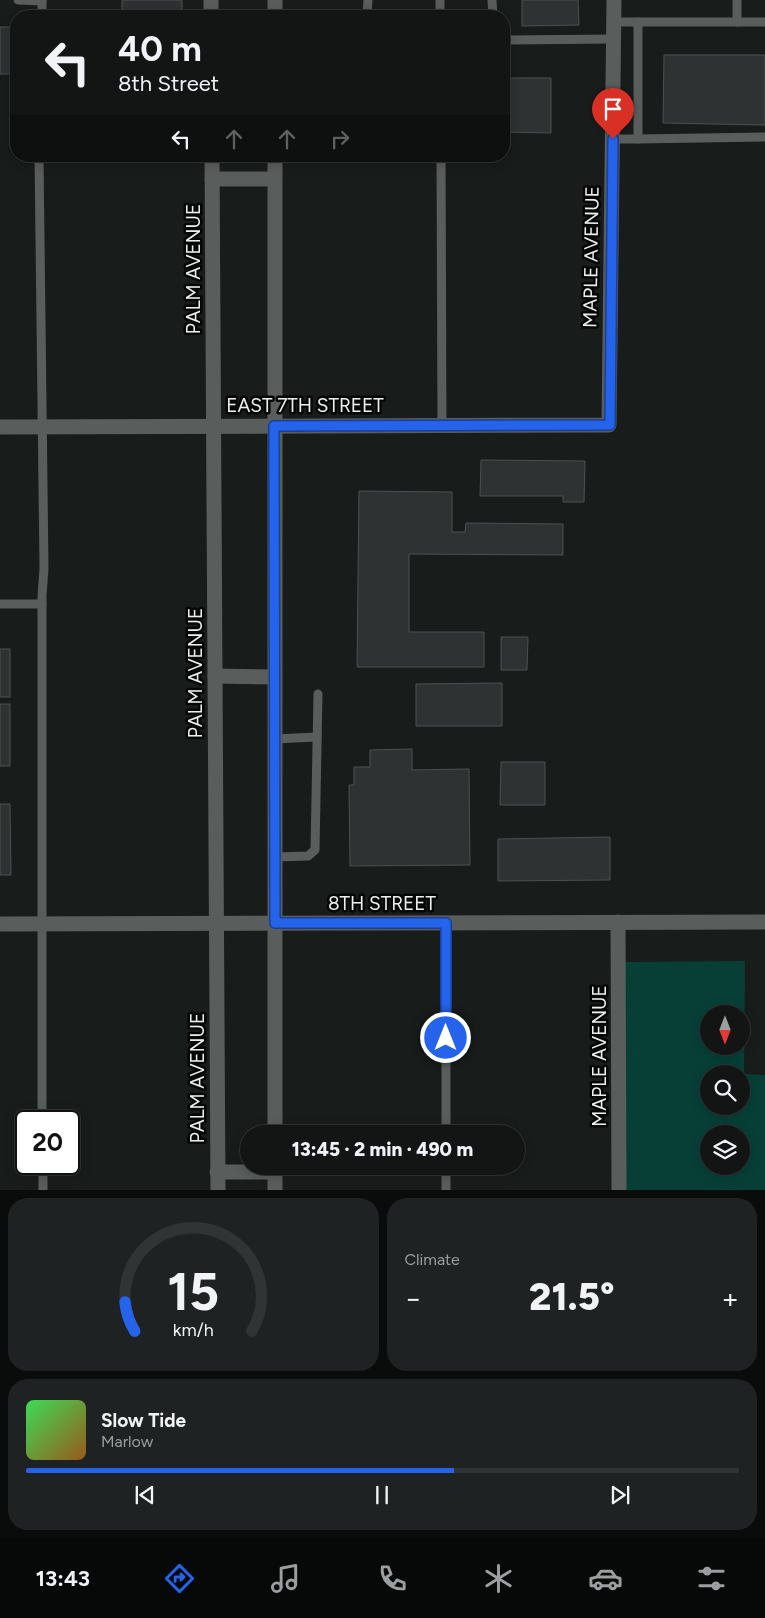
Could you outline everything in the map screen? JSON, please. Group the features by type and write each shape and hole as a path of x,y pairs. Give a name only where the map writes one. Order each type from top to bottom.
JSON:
{"street":[{"name":"MAPLE AVENUE","path":"610,425 614,0"},
{"name":"PALM AVENUE","path":"212,162 218,1190"},
{"path":"275,162 275,1125"},
{"path":"212,179 274,178"},
{"name":"EAST 7TH STREET","path":"0,427 610,425"},
{"path":"215,676 274,676"},
{"name":"MAPLE AVENUE","path":"618,922 619,1190"},
{"name":"8TH STREET","path":"0,924 765,922"},
{"path":"218,1172 240,1171"},
{"path":"275,1175 275,1190"}],"lane":[{"path":"18,0 42,0"},
{"path":"737,0 737,22"},
{"path":"614,22 765,22"},
{"path":"638,22 638,139"},
{"path":"510,40 614,39"},
{"path":"613,139 765,136"},
{"path":"39,162 44,568 42,604 42,1110"},
{"path":"440,162 442,425"},
{"path":"0,604 42,604"},
{"path":"275,857 308,856 315,850 318,694"},
{"path":"274,739 317,738"},
{"path":"446,923 446,1125"},
{"path":"43,1175 43,1190"},
{"path":"446,1175 446,1190"}],"green space":[{"path":"745,961 745,1005 700,1005 700,1055 744,1055 744,1065 700,1065 700,1115 750,1115 750,1074 765,1075 765,1190 619,1190 625,962"}],"building":[{"path":"122,0 182,0 182,10 122,10"},
{"path":"522,0 578,0 579,25 522,26"},
{"path":"0,27 10,27 10,74 0,74"},
{"path":"664,55 765,55 765,125 663,123"},
{"path":"510,78 551,78 551,133 510,132"},
{"path":"481,460 585,461 584,502 563,502 563,496 480,496"},
{"path":"359,491 452,492 452,532 465,532 466,523 563,524 563,555 409,554 409,632 484,632 484,667 357,667"},
{"path":"501,637 528,637 527,670 501,670"},
{"path":"0,649 10,649 10,697 0,697"},
{"path":"502,683 502,726 416,726 416,684"},
{"path":"0,704 10,704 10,766 0,766"},
{"path":"412,749 412,770 469,769 470,865 350,866 349,785 354,785 354,767 370,767 370,750"},
{"path":"501,762 545,762 545,805 500,805"},
{"path":"0,804 10,804 11,875 0,875"},
{"path":"610,837 610,880 498,881 498,839"}],"route":[{"path":"446,1038 446,923 275,923 274,426 610,425 613,139"}]}
